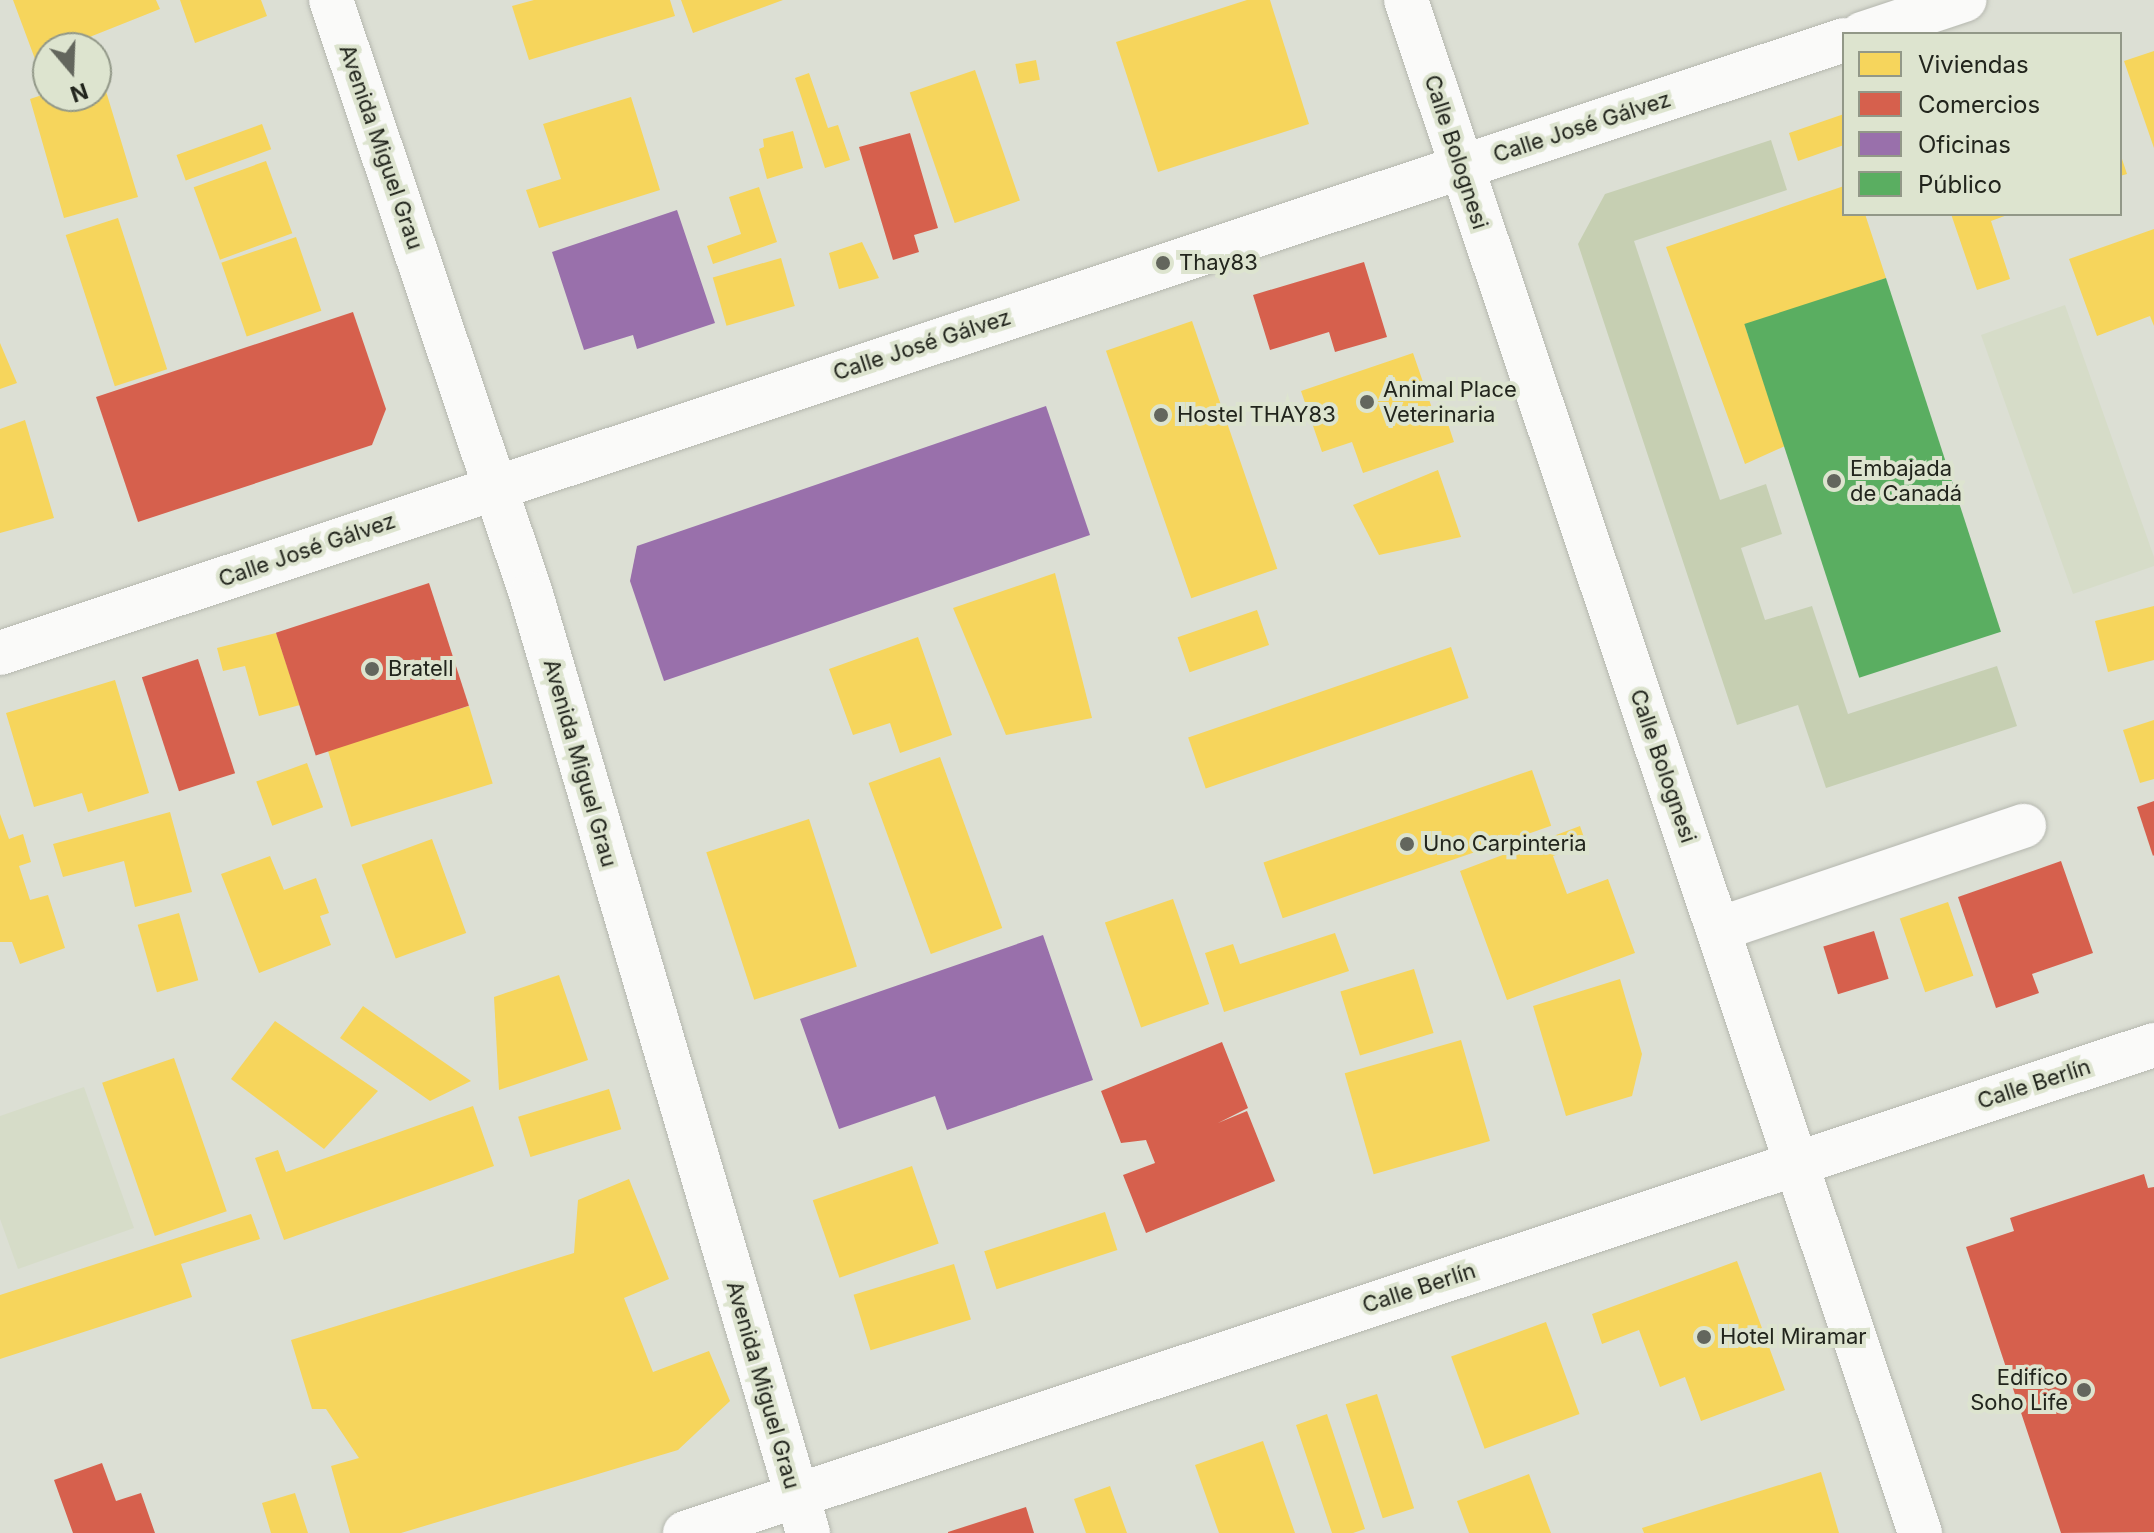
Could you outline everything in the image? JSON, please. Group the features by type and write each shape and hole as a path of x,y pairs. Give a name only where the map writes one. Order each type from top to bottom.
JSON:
{"street":[{"name":"Avenida Miguel Grau","path":"331,0 496,487 802,1514"},
{"name":"Calle Bolognesi","path":"1406,0 1798,1161 1920,1533"},
{"path":"1868,32 1964,0"},
{"name":"Calle José Gálvez","path":"0,653 1842,41"},
{"path":"1719,929 2024,826"},
{"name":"Calle Berlín","path":"685,1533 802,1514 1798,1161 2154,1045"}],"shaded area":[{"path":"1771,140 1787,190 1634,241 1720,500 1766,484 1782,534 1741,548 1765,620 1812,606 1848,714 1997,666 2017,726 1826,788 1798,705 1737,725 1578,244 1605,194"},
{"path":"2065,305 2154,557 2154,566 2073,594 1981,335"},
{"path":"84,1087 134,1228 18,1269 0,1219 0,1116"}],"building: Viviendas":[{"path":"13,0 156,0 160,9 102,32 32,32 32,51"},
{"path":"180,0 261,0 267,16 195,43"},
{"path":"534,0 670,0 675,16 529,60 512,6"},
{"path":"681,0 783,0 693,33"},
{"path":"1247,0 1270,0 1309,124 1158,172 1116,42"},
{"path":"2154,51 2154,148 2124,61"},
{"path":"1036,60 1040,80 1019,84 1015,64"},
{"path":"975,70 1020,200 955,223 910,92"},
{"path":"809,73 828,128 838,125 850,160 825,168 795,78"},
{"path":"631,97 660,190 539,228 526,190 561,179 543,124"},
{"path":"112,111 138,197 64,218 34,112"},
{"path":"1842,115 1842,146 1798,161 1789,133"},
{"path":"262,124 271,149 186,180 176,155"},
{"path":"793,131 803,168 767,179 759,149 764,147 763,139"},
{"path":"2122,159 2127,174 2122,175"},
{"path":"266,161 292,233 220,260 194,187"},
{"path":"759,187 777,242 713,264 707,246 741,234 729,197"},
{"path":"1842,187 1842,216 1866,216 1886,278 1745,326 1785,446 1745,464 1666,247"},
{"path":"1952,216 2005,216 1991,221 2010,279 1977,290"},
{"path":"118,218 167,369 115,386 66,235"},
{"path":"2154,229 2154,326 2150,316 2097,336 2069,259"},
{"path":"296,237 321,311 247,336 221,263"},
{"path":"862,242 879,278 839,289 829,253"},
{"path":"781,258 795,306 727,326 713,278"},
{"path":"1192,321 1277,569 1191,598 1106,351"},
{"path":"0,343 17,383 0,389"},
{"name":"Animal Place Veterinaria","path":"1413,353 1434,414 1447,421 1454,442 1363,473 1352,442 1322,452 1301,391"},
{"path":"25,420 54,518 0,533 0,429"},
{"path":"1438,470 1461,537 1379,555 1353,505"},
{"path":"1055,573 1092,718 1006,735 953,608"},
{"path":"2154,606 2154,660 2108,672 2095,621"},
{"path":"1257,610 1269,645 1190,672 1178,637"},
{"path":"276,633 300,705 259,716 245,666 223,671 217,648"},
{"path":"918,637 952,735 900,753 890,723 853,735 829,669"},
{"path":"1451,647 1469,698 1206,789 1188,738"},
{"path":"115,680 149,793 88,812 82,793 34,807 6,713"},
{"path":"469,706 493,783 351,827 327,749"},
{"path":"2154,720 2154,779 2140,783 2123,730"},
{"path":"940,757 1002,928 931,954 869,783"},
{"path":"307,763 323,807 272,826 256,781"},
{"name":"Uno Carpinteria","path":"1532,770 1551,826 1283,918 1263,862"},
{"path":"170,812 192,892 135,907 124,861 63,877 53,844"},
{"path":"0,814 9,839 23,834 31,862 19,866 30,900 48,895 65,948 20,964 12,942 0,942"},
{"path":"809,819 857,966 754,1000 706,852"},
{"path":"1580,826 1586,843 1553,856 1567,894 1608,879 1635,953 1507,1000 1460,871"},
{"path":"432,839 466,933 396,959 362,865"},
{"path":"270,856 284,890 316,878 329,913 320,916 331,945 259,973 221,874"},
{"path":"1173,899 1209,1004 1141,1027 1105,922"},
{"path":"1948,902 1973,976 1925,992 1900,919"},
{"path":"179,913 198,980 157,992 138,925"},
{"path":"1335,933 1349,971 1224,1012 1205,953 1233,944 1240,964"},
{"path":"1414,969 1434,1033 1360,1056 1340,992"},
{"path":"559,975 588,1060 499,1090 494,997"},
{"path":"1620,979 1642,1054 1632,1096 1566,1116 1533,1006"},
{"path":"363,1006 471,1081 430,1101 340,1038"},
{"path":"275,1021 378,1091 324,1149 231,1079"},
{"path":"1461,1040 1490,1141 1374,1174 1345,1073"},
{"path":"174,1058 227,1211 155,1236 102,1083"},
{"path":"609,1089 621,1129 530,1157 518,1117"},
{"path":"473,1106 494,1166 284,1240 255,1158 278,1150 286,1172"},
{"path":"912,1166 939,1244 839,1278 813,1200"},
{"path":"629,1179 669,1279 624,1298 653,1372 709,1351 730,1401 678,1450 401,1533 350,1533 331,1466 359,1458 326,1409 312,1409 291,1340 574,1253 578,1200"},
{"path":"1105,1212 1117,1250 997,1289 984,1251"},
{"path":"251,1214 260,1239 181,1264 192,1297 0,1359 0,1295"},
{"name":"Hotel Miramar","path":"1737,1261 1785,1390 1701,1421 1685,1377 1660,1387 1639,1330 1602,1344 1592,1314"},
{"path":"954,1264 971,1319 871,1350 854,1295"},
{"path":"1546,1322 1580,1414 1485,1449 1451,1357"},
{"path":"1377,1394 1414,1508 1383,1518 1346,1404"},
{"path":"1327,1414 1365,1529 1353,1533 1332,1533 1296,1425"},
{"path":"1263,1441 1295,1533 1219,1533 1195,1465"},
{"path":"1821,1472 1839,1533 1644,1533 1642,1528"},
{"path":"1529,1474 1551,1533 1469,1533 1457,1501"},
{"path":"1110,1486 1127,1533 1086,1533 1074,1499"},
{"path":"295,1493 308,1533 271,1533 262,1503"}],"building: Comercios":[{"path":"910,133 938,228 914,235 919,252 893,260 859,147"},
{"path":"1364,262 1387,337 1335,352 1329,332 1270,350 1253,295"},
{"path":"353,312 386,409 372,445 138,522 96,397"},
{"name":"Bratell","path":"429,583 469,706 316,755 276,633"},
{"path":"198,659 235,773 179,791 142,677"},
{"path":"2154,801 2154,855 2153,856 2137,807"},
{"path":"2061,861 2093,953 2032,974 2039,993 1996,1008 1958,897"},
{"path":"1874,931 1889,979 1838,994 1823,946"},
{"path":"1222,1042 1248,1108 1218,1123 1247,1111 1275,1181 1146,1233 1123,1175 1155,1163 1146,1140 1121,1143 1101,1091"},
{"name":"Edifico Soho Life","path":"2144,1174 2148,1188 2154,1187 2154,1532 2061,1533 1966,1247 2014,1231 2010,1218"},
{"path":"102,1463 116,1501 141,1493 155,1533 73,1533 54,1480"},
{"path":"1026,1507 1034,1533 948,1533 948,1532"}],"building: Oficinas":[{"path":"677,210 715,323 637,349 633,335 584,350 552,252"},
{"path":"1046,406 1090,535 664,681 630,581 637,546"},
{"path":"1043,935 1093,1080 947,1130 935,1096 839,1129 800,1019"}],"building: Público":[{"path":"1886,278 2001,632 1859,678 1744,324"}],"place":[{"name":"Thay83","path":"1163,263"},
{"name":"Animal Place Veterinaria","path":"1367,402"},
{"name":"Hostel THAY83","path":"1161,415"},
{"name":"Embajada de Canadá","path":"1834,481"},
{"name":"Bratell","path":"372,669"},
{"name":"Uno Carpinteria","path":"1407,844"},
{"name":"Hotel Miramar","path":"1704,1337"},
{"name":"Edifico Soho Life","path":"2084,1390"}]}
